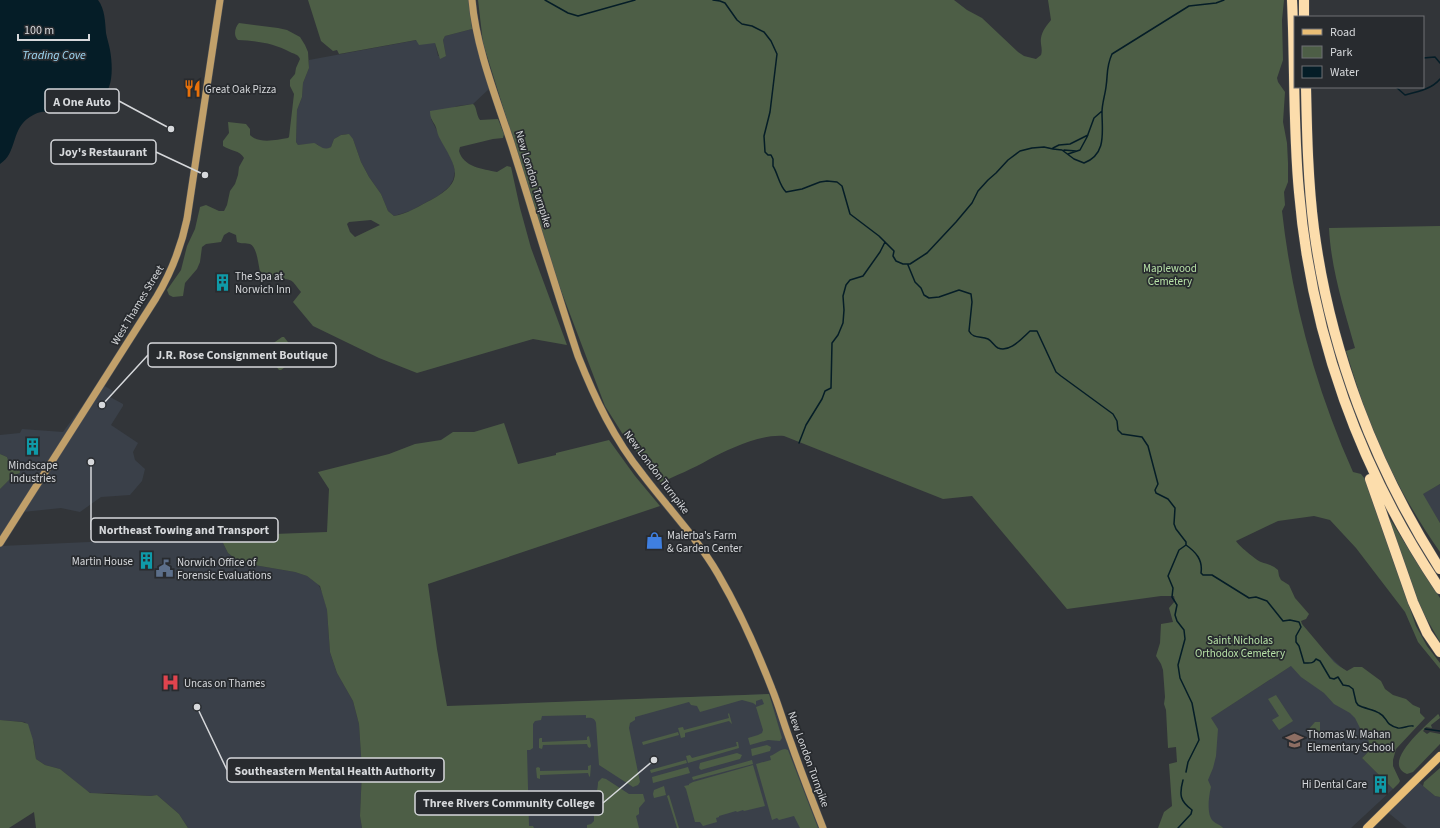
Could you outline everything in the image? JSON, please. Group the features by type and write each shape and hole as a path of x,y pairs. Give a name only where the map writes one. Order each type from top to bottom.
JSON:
{"highway":[{"path":"1292,0 1294,64"},
{"path":"1304,0 1304,16"},
{"path":"1295,88 1300,202 1307,257 1317,309 1327,346 1344,400 1363,450 1395,515 1440,589"},
{"path":"1306,88 1308,164 1313,215 1320,263 1331,316 1346,370 1366,426 1388,477 1417,531 1440,569"},
{"path":"1363,450 1368,471 1411,599 1427,632 1440,652"},
{"path":"1417,531 1427,540 1440,558"}],"main road":[{"name":"West Thames Street","path":"0,543 156,298 175,262 183,239 187,219 220,0"},
{"name":"New London Turnpike","path":"472,0 476,27 492,86 576,351 591,388 610,426 626,452 643,476 705,554 736,606 772,689 790,742 823,828"},
{"path":"1367,828 1440,756"}],"shaded area":[{"path":"472,29 490,88 473,104 457,106 431,119 452,160 455,171 453,180 449,187 438,196 410,211 394,216 388,211 381,194 361,162 353,139 346,134 341,135 334,139 331,147 328,149 322,149 317,144 298,145 296,142 297,110 302,97 303,83 309,68 309,60 417,40 435,43 438,56 446,56 443,40 445,36"},
{"name":"Uncas on Thames","path":"103,385 113,391 110,397 123,404 111,425 138,443 133,452 135,460 145,469 142,481 130,495 101,497 80,512 61,508 23,512 1,546 221,536 228,553 238,561 295,572 307,576 318,584 323,594 327,610 330,652 337,673 353,701 359,724 362,770 360,816 362,828 188,828 179,814 157,795 151,796 107,793 93,794 87,791 60,769 45,765 36,759 34,743 25,722 0,720 0,489 14,475 20,473 9,463 7,457 0,454 0,435 20,433 22,429 63,432 95,389"},
{"path":"1440,484 1440,523 1422,494"},
{"name":"Thomas W. Mahan Elementary School","path":"1320,647 1380,704 1395,724 1362,758 1393,789 1351,828 1204,828 1206,721"},
{"path":"769,694 820,828 521,828 509,704"},
{"path":"1416,780 1435,796 1440,797 1440,828 1407,828 1385,810"}],"green space":[{"path":"308,0 469,0 472,29 445,36 443,40 446,56 440,59 435,43 419,45 416,40 339,54 337,50 333,51 321,41"},
{"path":"478,0 954,0 967,10 982,18 1018,52 1024,56 1036,59 1041,55 1042,51 1042,33 1051,20 1048,0 1284,0 1282,20 1283,60 1277,78 1285,92 1283,122 1287,143 1288,163 1288,182 1284,192 1285,205 1282,211 1286,245 1299,311 1317,377 1340,441 1353,472 1361,474 1365,479 1416,626 1427,646 1440,663 1440,669 1418,642 1405,612 1356,548 1330,520 1314,516 1278,521 1236,541 1243,549 1255,558 1278,570 1281,580 1289,585 1295,598 1309,614 1306,619 1301,621 1302,624 1334,662 1347,671 1354,667 1362,667 1381,681 1385,689 1393,695 1406,699 1413,705 1420,708 1420,713 1425,718 1396,749 1393,766 1400,781 1399,783 1393,789 1362,758 1371,749 1368,739 1362,732 1355,718 1350,713 1334,704 1324,693 1301,677 1291,666 1211,718 1218,729 1216,756 1208,780 1211,787 1209,814 1213,821 1223,828 1158,828 1164,812 1172,806 1169,764 1177,762 1176,747 1168,748 1163,670 1156,656 1160,643 1161,624 1173,622 1169,608 1175,601 1174,596 1161,596 1067,609 972,496 943,499 784,436 765,437 745,443 725,451 661,483 622,433 605,406 557,280 483,43"},
{"path":"239,23 278,28 287,30 300,37 308,52 309,68 303,83 302,97 297,110 296,142 298,145 314,143 322,148 326,148 331,147 334,139 341,135 349,134 353,139 361,162 369,177 381,194 388,211 394,216 413,210 443,193 454,179 455,172 453,164 438,136 430,111 473,104 480,120 498,119 504,134 503,138 460,147 459,151 465,161 480,168 497,172 507,166 511,167 531,248 567,345 533,339 417,373 379,358 313,326 293,302 301,292 294,283 286,279 270,281 263,280 261,277 257,255 253,246 250,244 237,242 236,235 229,232 224,235 221,242 206,244 202,247 200,262 197,269 185,283 183,296 173,297 169,295 167,290 181,270 187,246 195,229 200,207 206,205 219,211 224,211 230,191 235,184 239,167 244,158 240,153 223,146 223,141 229,133 228,122 246,124 250,129 250,135 258,140 273,140 289,137 294,94 290,86 290,80 295,74 300,59 296,54 271,45 238,40 235,34","holes":["371,220 380,225 355,237 350,232 347,224 349,222"]},
{"path":"1440,226 1440,484 1423,494 1440,523 1440,552 1413,511 1397,482 1382,452 1360,394 1346,351 1355,348 1335,274 1329,228"},
{"path":"284,337 298,355 298,358 279,370 265,352 265,349"},
{"path":"504,423 518,464 609,440 635,476 660,506 428,584 447,706 769,694 782,738 780,741 768,740 750,745 748,738 762,733 763,730 756,707 764,704 762,699 756,701 756,705 742,700 700,712 697,706 691,705 689,702 635,717 635,720 630,723 629,728 640,782 638,785 633,787 599,765 596,723 594,719 586,718 586,715 542,716 541,720 535,721 533,724 533,748 527,750 529,826 533,826 534,828 362,828 360,816 362,770 359,724 353,701 337,673 330,652 327,610 320,586 307,576 295,572 238,561 228,553 221,536 327,532 329,489 318,472 389,454 415,444 441,440 453,432 474,432"},
{"path":"0,454 7,457 9,463 19,462 20,473 14,475 0,489"},
{"path":"1387,514 1440,598 1440,642 1418,604"},
{"path":"1276,695 1293,721 1279,730 1272,720 1279,716 1268,699"},
{"path":"729,713 732,724 729,721 685,733 685,737 681,738 678,728 683,727 684,730 729,718"},
{"path":"1438,714 1440,718 1431,725 1432,728 1426,727 1423,731 1427,734 1430,732 1440,734 1440,744 1413,772 1407,774 1400,769 1399,761 1402,753 1417,734"},
{"path":"0,720 28,724 33,740 36,759 45,765 60,769 90,793 157,795 179,814 188,828 36,828 34,812 9,828 0,828"},
{"path":"1315,722 1320,722 1320,732 1311,738 1307,731"},
{"path":"678,732 679,735 643,745 642,742"},
{"path":"589,736 590,748 587,744 543,745 542,749 539,748 540,738 542,738 542,742 587,740 587,737"},
{"path":"736,742 738,742 739,748 688,763 686,756 690,755 692,758 737,746"},
{"path":"767,745 771,747 770,751 752,756 751,749"},
{"path":"785,749 788,750 818,828 800,828 794,816 779,820 777,818 772,820 756,764 771,760 770,756"},
{"path":"737,753 742,755 740,759 701,770 699,768 700,763"},
{"path":"686,760 687,763 651,773 650,770"},
{"path":"752,760 753,764 693,780 692,777"},
{"path":"591,765 590,777 588,773 540,775 540,779 537,778 536,768 538,767 540,768 540,771 588,770 588,766"},
{"path":"753,765 765,806 744,811 736,811 719,816 716,818 717,822 703,826 700,822 695,822 684,786 693,782"},
{"path":"688,767 690,773 653,783 652,777"},
{"path":"1440,768 1440,797 1435,796 1423,786 1424,782"},
{"path":"602,778 629,794 643,794 645,801 639,808 639,814 636,816 639,828 587,828 587,825 594,821 594,803 598,782"},
{"path":"664,786 666,795 654,798 654,790"},
{"path":"669,795 679,828 677,828 667,796"}],"water":[{"name":"Trading Cove","path":"0,0 98,0 102,7 104,16 111,54 112,69 108,90 97,105 92,109 81,108 71,110 68,108 63,111 41,112 27,119 18,130 9,154 0,164"}],"waterway":[{"path":"545,0 568,13 578,16 635,0"},
{"path":"713,0 725,3 737,20 742,24 752,26 764,32 771,41 777,54 770,112 764,136 765,152 768,155 771,155 773,159 773,166 780,183 786,192 802,189 820,182 837,182 842,186 850,214 879,236 894,251 893,256 896,261 903,264 910,264 927,253 972,203 978,191 988,180 1008,160 1020,151 1044,147 1062,150 1074,159 1084,163 1091,159 1097,154 1102,142 1102,106 1108,67 1112,54 1189,6 1216,3 1224,0"},
{"path":"1424,58 1435,57 1440,63"},
{"path":"1397,88 1405,95 1429,88 1440,79"},
{"path":"1068,154 1080,150 1087,137 1094,118 1102,111"},
{"path":"1053,148 1059,145 1070,144 1088,135"},
{"path":"1064,150 1076,151"},
{"path":"799,443 806,425 822,399 825,391 831,388 832,343 838,335 843,323 843,296 846,285 850,280 863,276 880,252 885,242"},
{"path":"908,265 915,282 921,288 924,295 929,298 939,297 959,290 971,294 972,302 969,331 977,337 988,339 998,348 1002,349 1011,347 1030,331 1037,331 1056,372 1113,414 1117,421 1118,430 1122,434 1142,437 1148,446 1158,484 1155,490 1156,493 1168,499 1175,508 1174,524 1186,542 1186,545 1179,550 1168,576 1173,588 1172,597 1177,605 1175,615 1177,621 1184,630 1185,639 1178,665 1180,678 1192,703 1199,740 1188,762 1186,772"},
{"path":"1186,545 1193,550 1200,560 1201,573 1203,575 1212,575 1249,598 1256,597 1267,601 1283,621 1290,620 1299,622 1301,627 1296,636 1296,642 1299,646 1304,663 1310,663 1316,659 1320,661 1330,678 1334,679 1338,677 1343,685 1349,686 1353,689 1358,705 1379,713 1390,725 1398,728 1413,726"},
{"path":"1425,729 1440,731"},
{"path":"1178,828 1191,814 1192,810 1183,801 1181,794 1183,780"}],"place":[{"name":"Great Oak Pizza","path":"192,89"},
{"name":"A One Auto","path":"171,129"},
{"name":"Joy's Restaurant","path":"205,175"},
{"name":"The Spa at Norwich Inn","path":"222,282"},
{"name":"J.R. Rose Consignment Boutique","path":"102,405"},
{"name":"Mindscape Industries","path":"33,447"},
{"name":"Northeast Towing and Transport","path":"91,462"},
{"name":"Malerba's Farm & Garden Center","path":"654,541"},
{"name":"Martin House","path":"146,561"},
{"name":"Norwich Office of Forensic Evaluations","path":"164,568"},
{"name":"Uncas on Thames","path":"171,683"},
{"name":"Southeastern Mental Health Authority","path":"197,707"},
{"name":"Thomas W. Mahan Elementary School","path":"1294,740"},
{"name":"Three Rivers Community College","path":"654,760"},
{"name":"Hi Dental Care","path":"1380,784"}],"park label":[{"name":"Maplewood Cemetery","path":"1170,274"},
{"name":"Saint Nicholas Orthodox Cemetery","path":"1240,646"}]}
